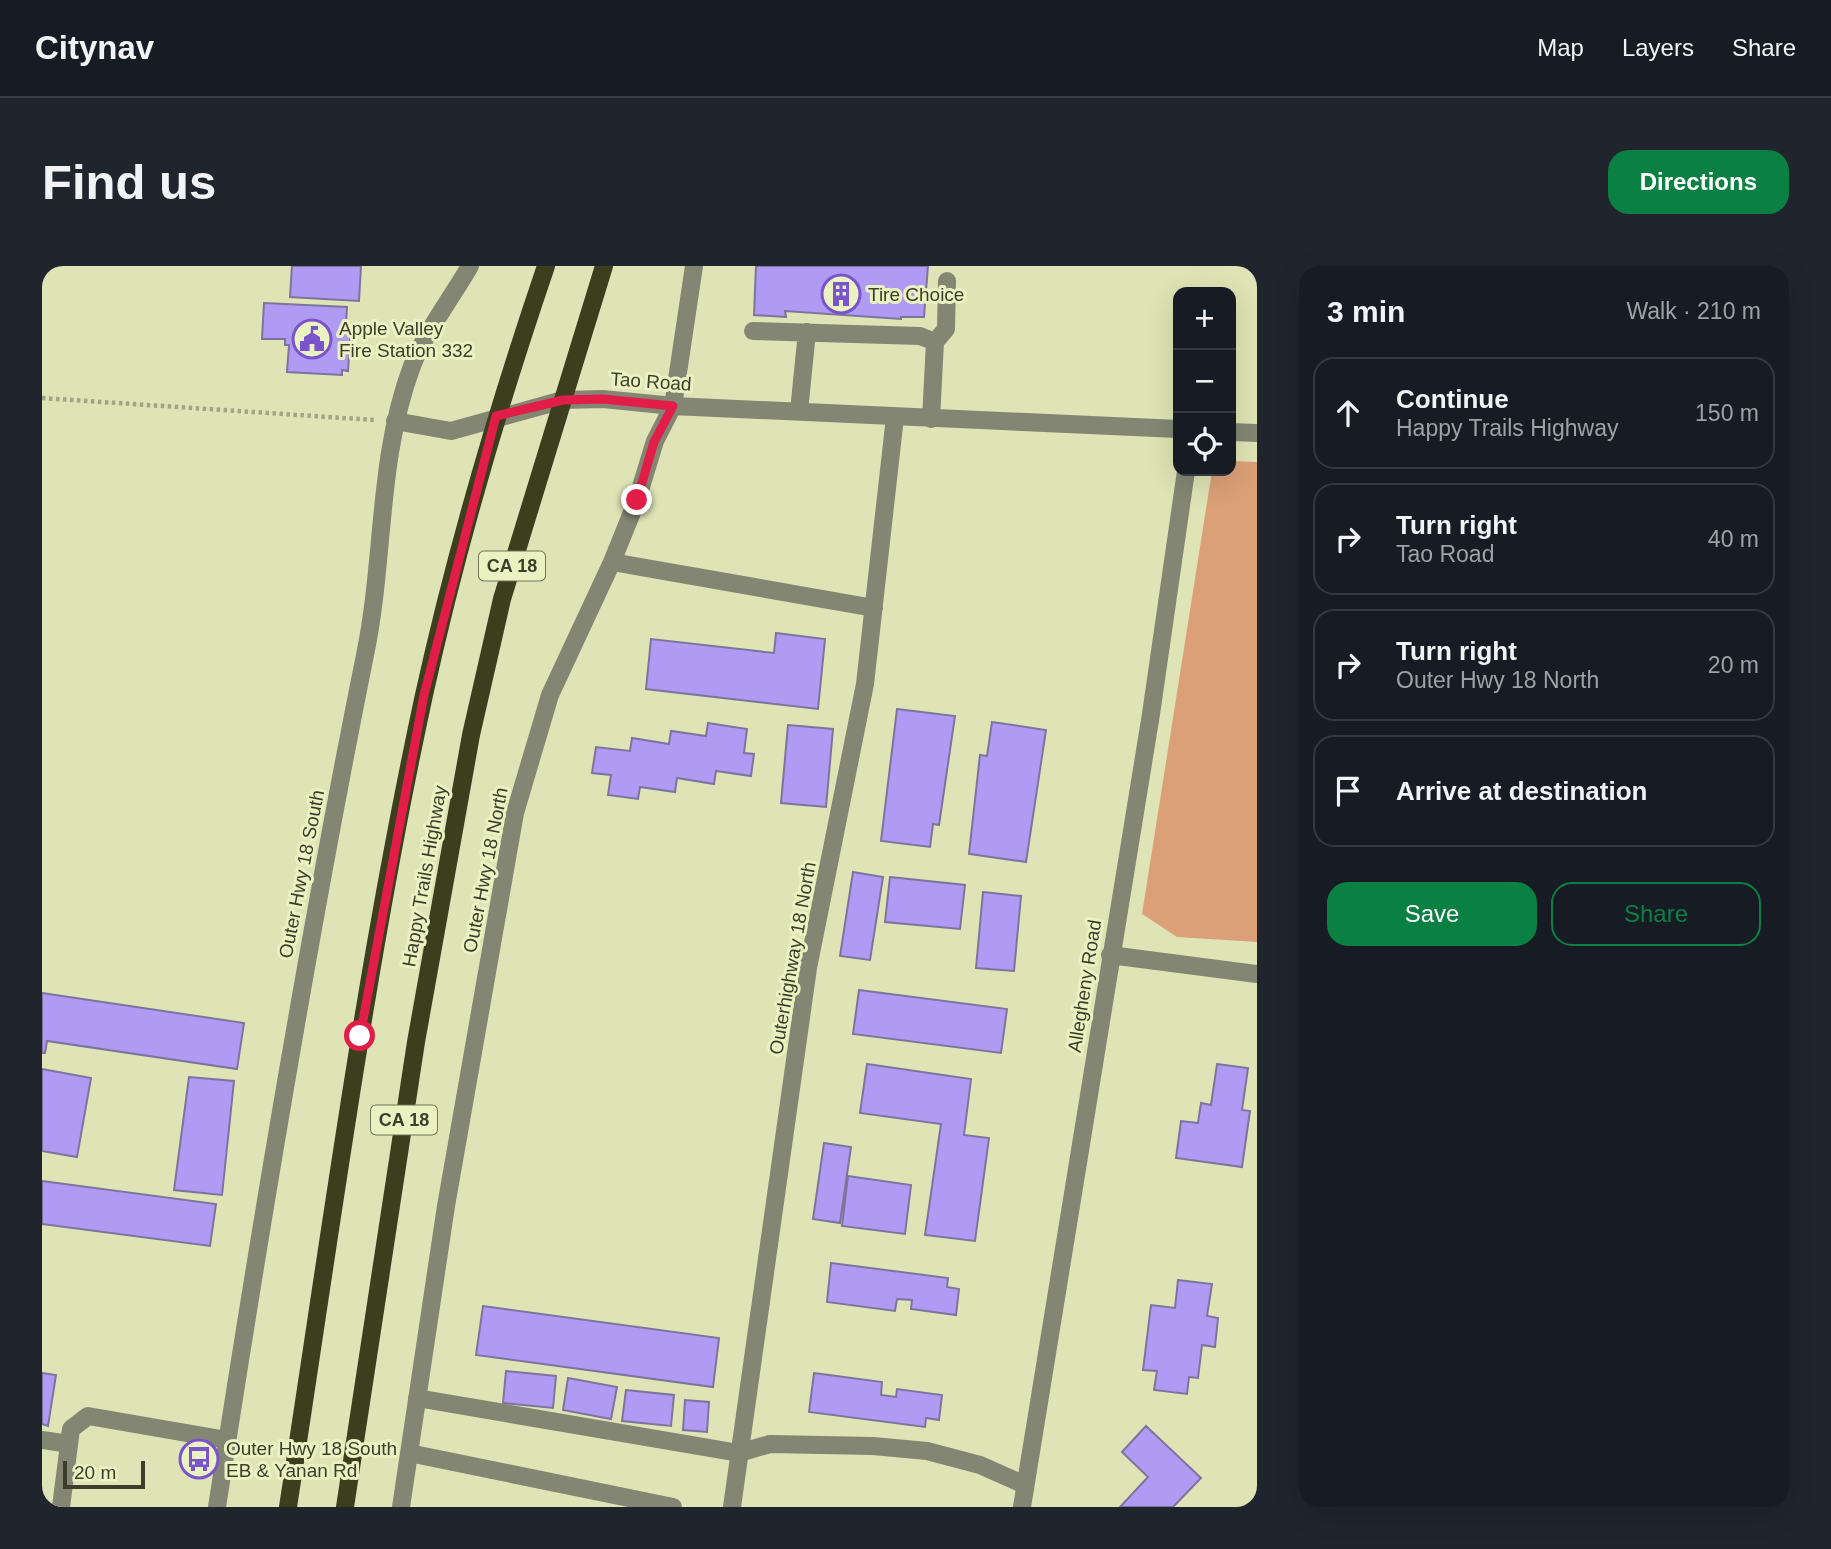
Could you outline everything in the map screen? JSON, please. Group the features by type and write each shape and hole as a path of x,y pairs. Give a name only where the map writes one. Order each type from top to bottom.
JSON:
{"main road":[{"name":"Happy Trails Highway","path":"288,1507 360,1036 422,709 496,416 546,266"},
{"name":"Happy Trails Highway","path":"345,1507 416,1042 471,735 502,599 604,266"}],"street":[{"name":"Outer Hwy 18 South","path":"216,1507 318,885 375,609 385,471 395,421 413,363 470,266"},
{"name":"Outer Hwy 18 North","path":"401,1507 446,1206 515,813 550,695 612,562 637,500 654,442 673,406 694,266"},
{"path":"930,419 935,342 946,330 947,281"},
{"path":"753,331 920,336 935,342"},
{"path":"799,411 807,332"},
{"name":"Tao Road","path":"395,421 451,431 496,416 563,400 603,399 673,406 1173,429"},
{"name":"Outerhighway 18 North","path":"732,1507 808,968 865,684 895,417"},
{"path":"1236,432 1257,433"},
{"name":"Allegheny Road","path":"1022,1507 1151,714 1185,476"},
{"path":"612,562 874,608"},
{"path":"1110,955 1257,974"},
{"path":"417,1398 739,1453 770,1444 873,1446 927,1451 980,1465 1025,1485"},
{"path":"61,1507 71,1429 88,1416 227,1440"},
{"path":"42,1440 69,1444"},
{"path":"409,1454 673,1507"}],"path":[{"path":"42,398 395,421"}],"shaded area":[{"path":"1236,461 1257,462 1257,942 1177,937 1142,914 1211,476 1236,476"}],"building":[{"path":"292,266 361,266 359,301 290,297"},
{"name":"Tire Choice","path":"756,266 928,266 924,317 901,319 785,311 786,317 754,315"},
{"name":"Apple Valley Fire Station 332","path":"264,303 347,307 346,323 351,324 348,371 342,370 342,375 287,372 289,345 285,345 285,339 262,339"},
{"path":"776,633 825,639 818,709 646,689 651,639 774,653"},
{"path":"897,709 955,716 939,825 933,824 930,847 881,841"},
{"path":"992,722 1046,730 1026,862 969,854 980,755 987,756"},
{"path":"708,723 747,729 744,753 754,754 751,776 716,771 714,784 677,778 675,792 640,787 638,799 608,795 611,775 592,773 596,747 630,751 632,738 669,744 671,731 706,736"},
{"path":"788,725 833,729 826,807 781,803"},
{"path":"853,872 883,877 870,960 840,956"},
{"path":"890,877 965,885 960,929 885,922"},
{"path":"983,892 1021,896 1014,971 976,968"},
{"path":"859,990 1007,1009 1001,1053 853,1034"},
{"path":"42,993 244,1023 237,1069 47,1041 45,1053 42,1053"},
{"path":"867,1064 971,1079 964,1135 989,1138 975,1241 925,1235 941,1124 860,1113"},
{"path":"1217,1064 1248,1068 1242,1110 1250,1111 1242,1167 1176,1158 1181,1121 1198,1123 1201,1103 1211,1105"},
{"path":"42,1069 91,1078 77,1157 42,1151"},
{"path":"189,1077 234,1081 222,1195 174,1190"},
{"path":"824,1143 851,1147 840,1223 813,1219"},
{"path":"848,1176 911,1185 905,1234 842,1226"},
{"path":"42,1181 216,1204 210,1246 42,1224"},
{"path":"831,1263 948,1278 947,1287 959,1289 956,1315 911,1309 912,1300 897,1299 895,1311 827,1302"},
{"path":"1178,1280 1212,1284 1207,1316 1218,1318 1215,1347 1202,1345 1198,1378 1189,1377 1187,1394 1154,1390 1157,1371 1143,1370 1151,1305 1175,1308"},
{"path":"483,1306 719,1338 713,1387 476,1355"},
{"path":"506,1371 556,1376 553,1408 503,1403"},
{"path":"42,1373 56,1375 48,1426 42,1424"},
{"path":"814,1373 882,1382 881,1395 896,1397 897,1389 942,1395 939,1420 926,1418 925,1427 809,1412"},
{"path":"568,1378 617,1387 611,1419 563,1410"},
{"path":"626,1390 674,1395 671,1426 622,1421"},
{"path":"685,1400 709,1402 707,1432 683,1430"},
{"path":"1146,1426 1201,1478 1173,1507 1120,1507 1148,1477 1122,1452"}],"place":[{"name":"Tire Choice","path":"841,294"},
{"name":"Apple Valley Fire Station 332","path":"312,339"},
{"name":"Outer Hwy 18 South EB & Yanan Rd","path":"199,1459"}],"route":[{"path":"360,1036 424,695 496,416 563,400 603,399 673,406 654,442 637,500"}]}
